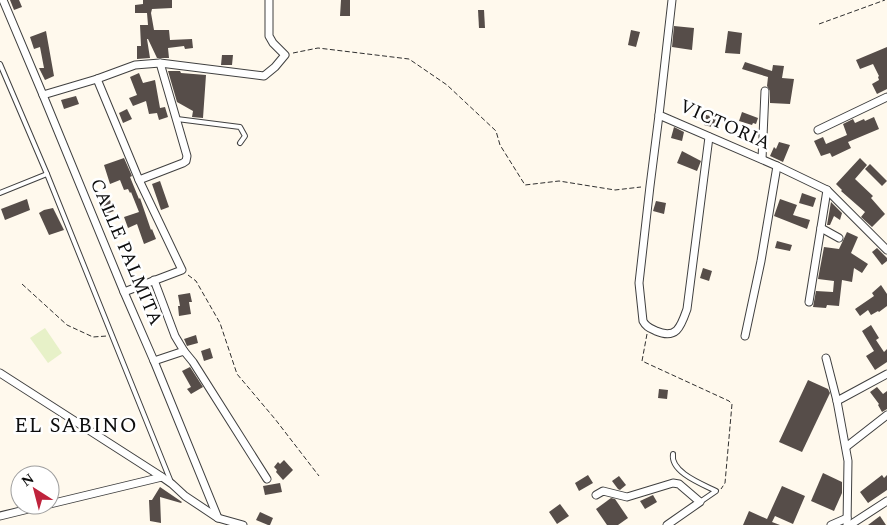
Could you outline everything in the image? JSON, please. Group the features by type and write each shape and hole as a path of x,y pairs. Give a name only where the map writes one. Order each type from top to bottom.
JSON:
{"street":[{"name":"CALLE PALMITA","path":"3,0 218,518"},
{"path":"43,95 97,80 136,65 160,63 264,76 285,55 269,36 269,0"},
{"name":"VICTORIA","path":"672,0 659,114 827,190 887,250"},
{"path":"139,180 184,163 187,156 160,63"},
{"path":"97,80 139,180 182,270 124,292"},
{"path":"762,159 765,91"},
{"path":"818,130 887,97"},
{"path":"659,114 639,283 643,321 646,326 661,333 676,332 682,325 687,309 709,137"},
{"path":"745,336 761,261 777,166"},
{"path":"809,302 827,190"},
{"path":"821,228 839,238"},
{"path":"154,280 175,336 266,479"},
{"path":"154,361 184,351"},
{"path":"826,358 837,401 848,461 848,523"},
{"path":"0,373 162,477 185,496 218,518 243,525"},
{"path":"837,401 887,374"},
{"path":"846,447 887,415"},
{"path":"60,502 162,477"},
{"path":"596,495 603,491 626,497 673,483 679,484 700,502 667,525"},
{"path":"831,525 848,523 887,501"}],"lane":[{"path":"0,64 47,174 172,484"},
{"path":"175,118 240,127 245,136 240,143"},
{"path":"0,193 47,174"},
{"path":"673,454 672,460 675,466 685,474 716,491 700,502"}],"path":[{"path":"819,24 886,0"},
{"path":"285,55 318,48 409,58 447,85 496,131 500,145 525,185 559,181 615,190 650,186"},
{"path":"182,270 196,281 220,323 237,374 319,476"},
{"path":"22,284 67,326 93,338 112,336"},
{"path":"649,327 642,361 732,404 725,483 716,491"}],"green space":[{"path":"45,328 62,353 48,363 30,338"}],"building":[{"path":"10,0 19,0 22,7 14,10"},
{"path":"143,0 172,0 172,8 152,9 154,30 169,30 170,40 192,39 193,48 185,49 184,46 168,48 169,58 157,58 147,39 150,58 137,59 137,46 141,46 140,25 148,25 147,13 135,13 135,5 143,4"},
{"path":"341,0 350,0 350,16 340,16"},
{"path":"478,10 484,10 485,28 479,28"},
{"path":"674,26 694,28 692,50 672,47"},
{"path":"631,30 640,32 636,47 628,45"},
{"path":"46,31 54,76 45,80 39,68 44,68 40,47 34,49 30,37"},
{"path":"728,31 742,33 740,54 725,53"},
{"path":"887,47 887,89 877,94 872,84 879,80 879,76 873,64 860,69 856,60"},
{"path":"222,55 233,55 232,65 221,65"},
{"path":"745,62 772,71 773,65 784,66 782,78 794,79 790,104 770,103 770,91 767,86 768,77 742,69"},
{"path":"168,71 206,75 203,118 192,117 193,111 177,102"},
{"path":"139,73 143,83 155,80 160,108 165,107 168,117 159,120 157,113 149,114 146,101 133,106 129,98 137,95 130,77"},
{"path":"76,96 79,104 64,109 61,100"},
{"path":"127,109 132,119 123,123 119,113"},
{"path":"742,112 758,118 756,124 753,123 752,125 739,121"},
{"path":"706,115 719,118 716,128 704,125"},
{"path":"874,117 879,129 848,142 851,148 832,157 830,153 821,156 814,141 823,137 826,144 847,135 843,124 853,119 855,123"},
{"path":"674,127 684,132 682,141 671,138"},
{"path":"779,142 790,145 783,162 770,156 774,147 776,149"},
{"path":"682,151 701,161 697,171 677,163"},
{"path":"124,158 156,239 144,244 137,224 128,228 124,217 139,212 131,192 128,189 124,190 120,180 110,184 104,165"},
{"path":"860,158 867,165 855,179 873,196 871,198 885,214 872,227 861,217 865,212 841,191 836,184"},
{"path":"870,164 887,181 882,186 865,169"},
{"path":"160,181 169,207 161,210 152,184"},
{"path":"802,193 816,198 813,207 799,203"},
{"path":"27,199 30,210 5,220 1,209"},
{"path":"780,199 797,205 793,215 810,220 807,229 774,216"},
{"path":"110,200 114,211 103,215 99,204"},
{"path":"656,201 666,203 664,214 653,211"},
{"path":"831,202 842,213 840,220 834,216 830,225 827,225"},
{"path":"53,208 64,230 49,235 39,213"},
{"path":"847,232 858,237 851,253 868,264 862,273 854,268 852,282 842,280 839,306 813,307 816,291 833,292 834,281 818,279 824,247 839,249"},
{"path":"777,241 792,245 790,251 775,248"},
{"path":"877,248 887,258 887,261 882,265 872,252"},
{"path":"703,268 712,271 709,281 700,278"},
{"path":"881,285 887,294 887,306 871,315 868,310 860,316 855,309 874,296 872,293"},
{"path":"190,293 192,302 189,302 191,314 179,316 178,295"},
{"path":"871,325 879,338 876,340 884,352 887,349 887,362 875,370 866,356 874,351 862,331"},
{"path":"196,335 198,343 187,346 184,339"},
{"path":"210,348 213,358 204,361 201,351"},
{"path":"190,367 203,387 191,394 187,389 191,387 182,371"},
{"path":"808,380 828,389 830,393 802,452 779,442"},
{"path":"877,387 883,394 887,391 887,409 882,412 879,404 870,392"},
{"path":"659,389 668,390 667,399 658,398"},
{"path":"284,460 293,470 283,480 274,467 278,462 280,464"},
{"path":"823,473 842,482 842,493 834,511 811,501"},
{"path":"588,475 593,483 579,491 575,483"},
{"path":"882,475 884,478 887,475 887,490 868,503 860,492"},
{"path":"619,476 626,485 620,490 612,481"},
{"path":"280,483 282,492 265,495 263,486"},
{"path":"782,486 805,496 793,524 775,516 772,522 780,525 743,525 749,511 767,519"},
{"path":"160,487 182,502 160,497 161,523 150,521 149,500 152,500"},
{"path":"653,495 657,502 645,509 640,501"},
{"path":"611,498 615,499 628,518 618,525 607,525 596,509"},
{"path":"560,504 569,516 557,524 549,512"},
{"path":"260,512 273,518 270,525 256,520"},
{"path":"880,516 886,525 868,525"}],"district":[{"name":"EL SABINO","path":"76,426"}]}
